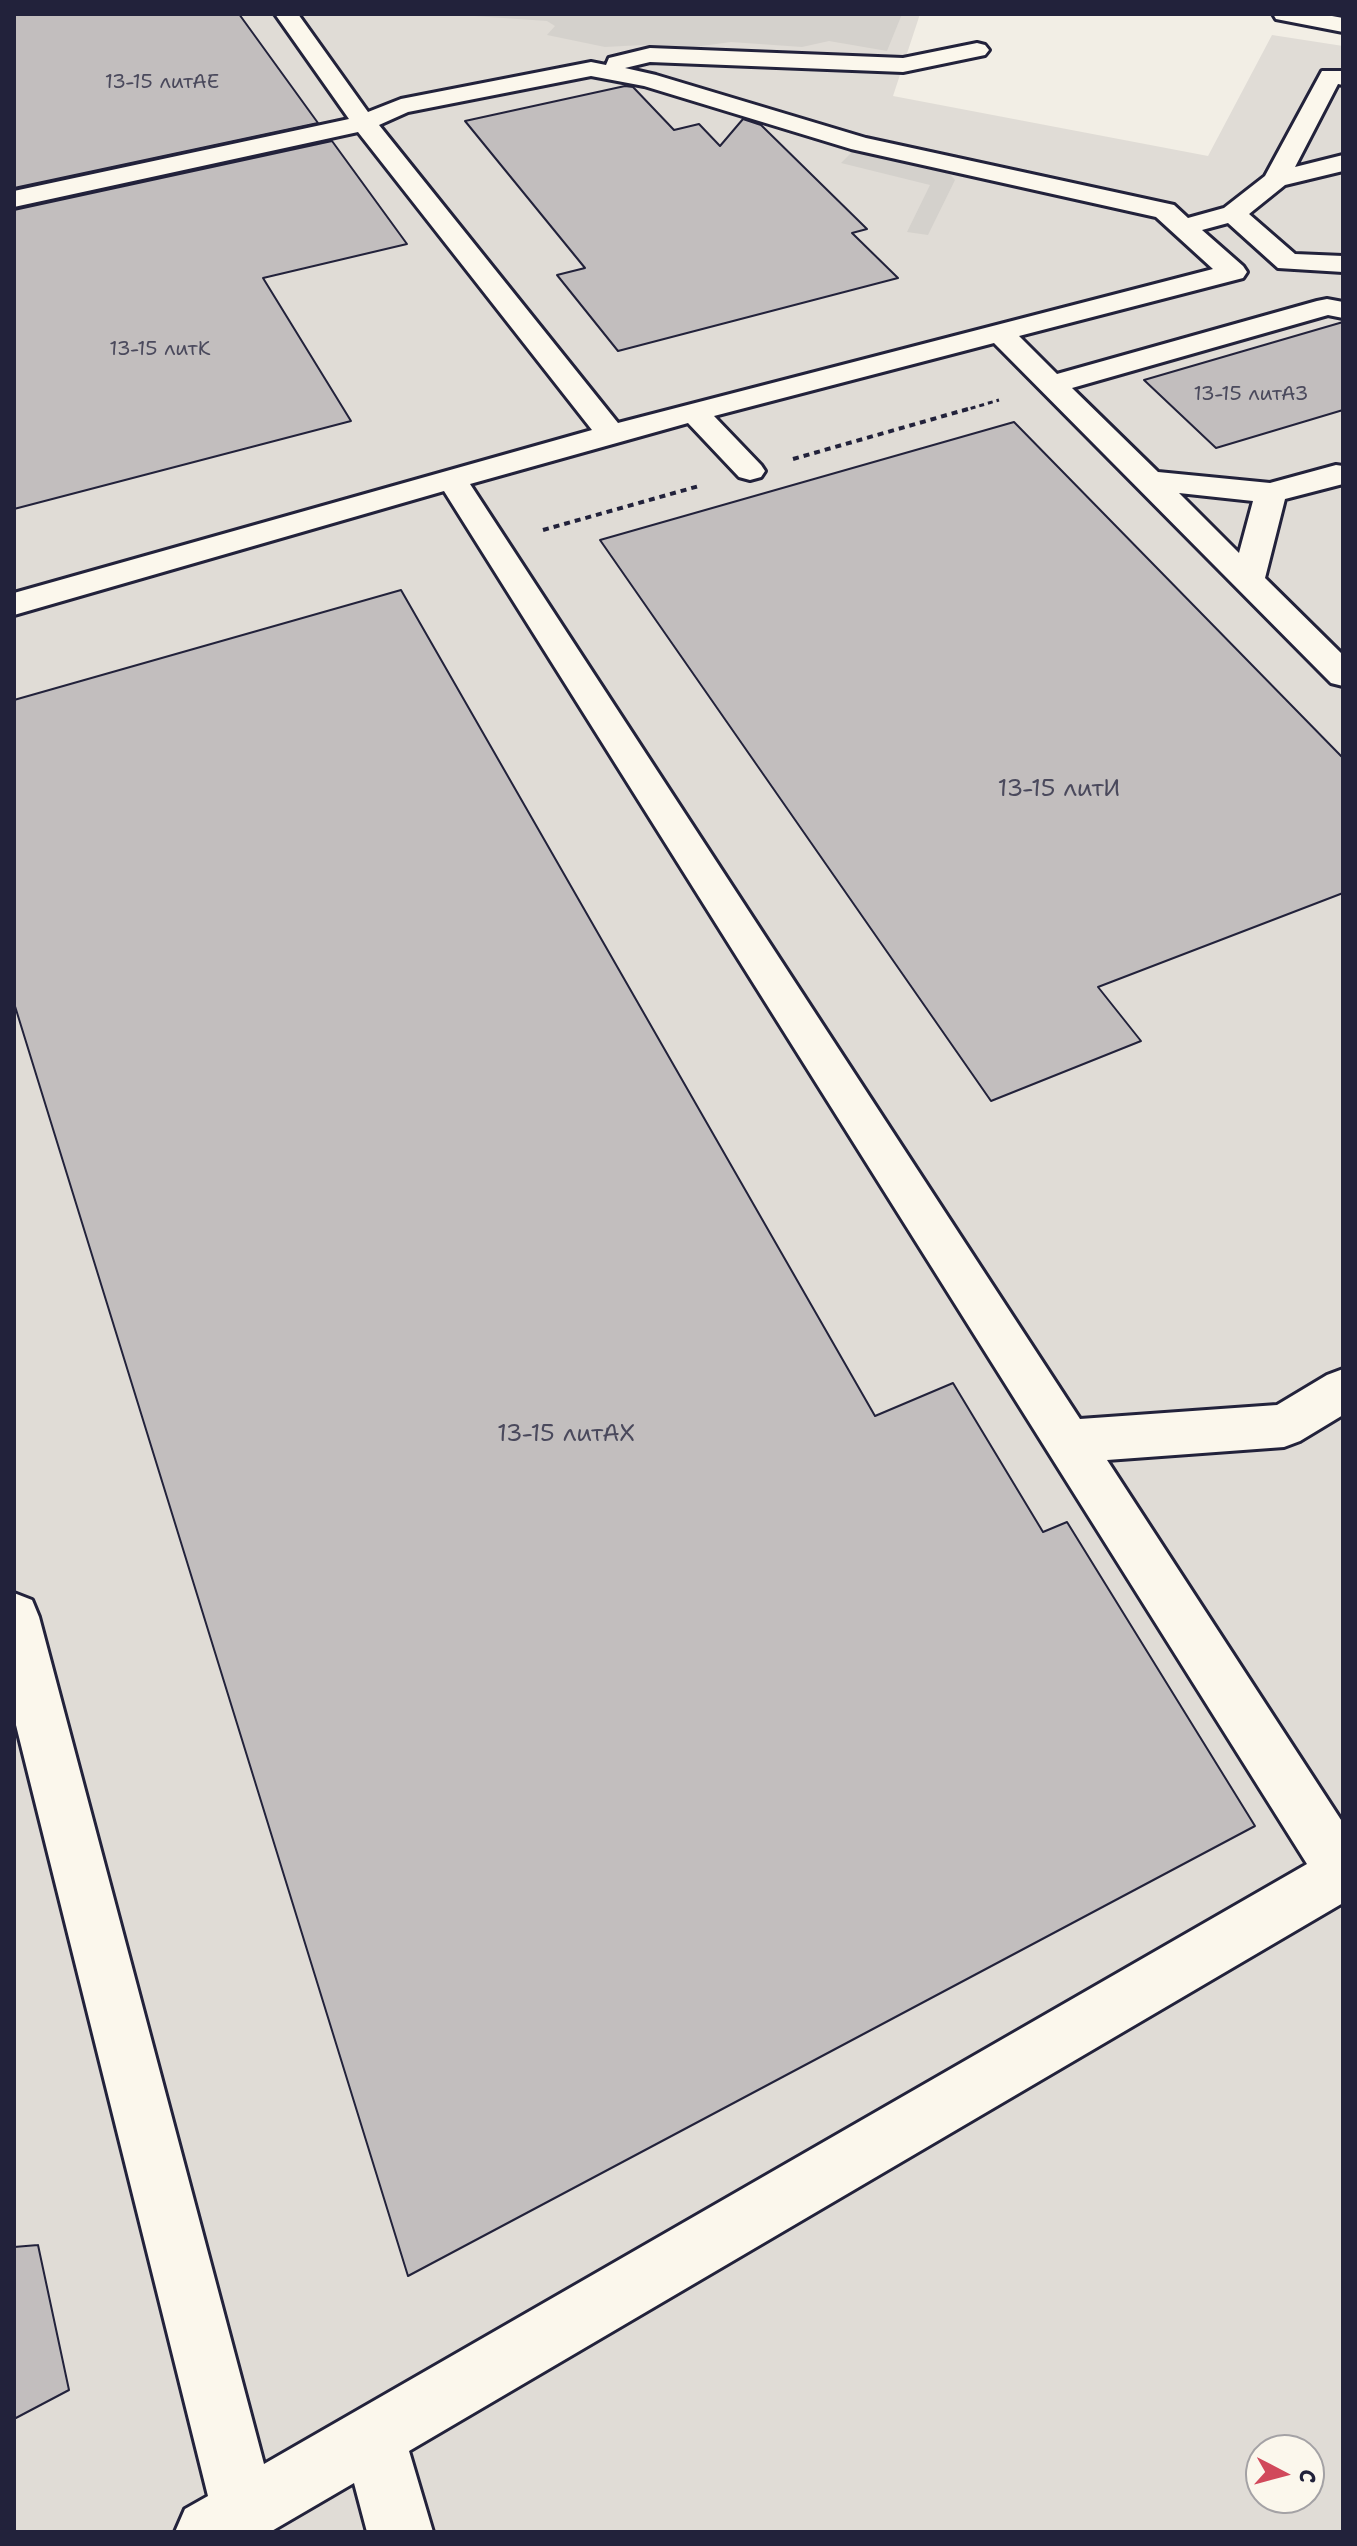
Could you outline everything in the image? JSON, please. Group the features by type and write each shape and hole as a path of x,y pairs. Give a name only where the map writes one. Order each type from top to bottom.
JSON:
{"lane":[{"path":"286,14 364,123 611,434"},
{"path":"1284,14 1343,25"},
{"path":"14,199 364,123 401,106 650,55 903,65 977,50"},
{"path":"14,604 611,434 1233,272 1165,211 860,144 648,80 591,69"},
{"path":"1276,180 1330,76 1343,78"},
{"path":"1184,227 1233,214 1276,180 1343,163"},
{"path":"1233,214 1288,262 1343,264"},
{"path":"1053,384 1327,307 1343,310"},
{"path":"999,332 1343,675"},
{"path":"694,412 750,471"},
{"path":"1150,481 1271,493 1336,474 1343,475"},
{"path":"14,1617 226,2522 1343,1872 453,481"},
{"path":"1248,580 1271,493"},
{"path":"1068,1441 1284,1426 1343,1390"},
{"path":"373,2437 400,2532"}],"shaded area":[{"path":"14,14 920,14 893,96 1208,156 1272,35 1343,46 1343,2532 14,2532"},
{"path":"902,14 887,51 829,41 802,47 731,42 672,50 643,45 605,47 547,35 555,26 547,21 474,16"},
{"path":"856,148 945,169 955,180 928,235 907,232 930,185 841,163"}],"building":[{"path":"14,14 239,14 318,123 14,188"},
{"path":"625,86 633,87 674,130 699,124 720,146 743,119 761,125 867,229 852,233 898,278 618,351 557,275 585,268 465,121"},
{"path":"332,141 407,244 263,278 351,421 14,509 14,210"},
{"path":"1343,322 1343,410 1216,448 1144,380"},
{"path":"1014,422 1343,758 1343,893 1098,987 1141,1041 991,1101 600,540"},
{"path":"401,590 875,1416 953,1383 1043,1532 1067,1522 1255,1826 408,2276 14,1003 14,700"},
{"path":"38,2245 69,2390 14,2419 14,2247"}]}
